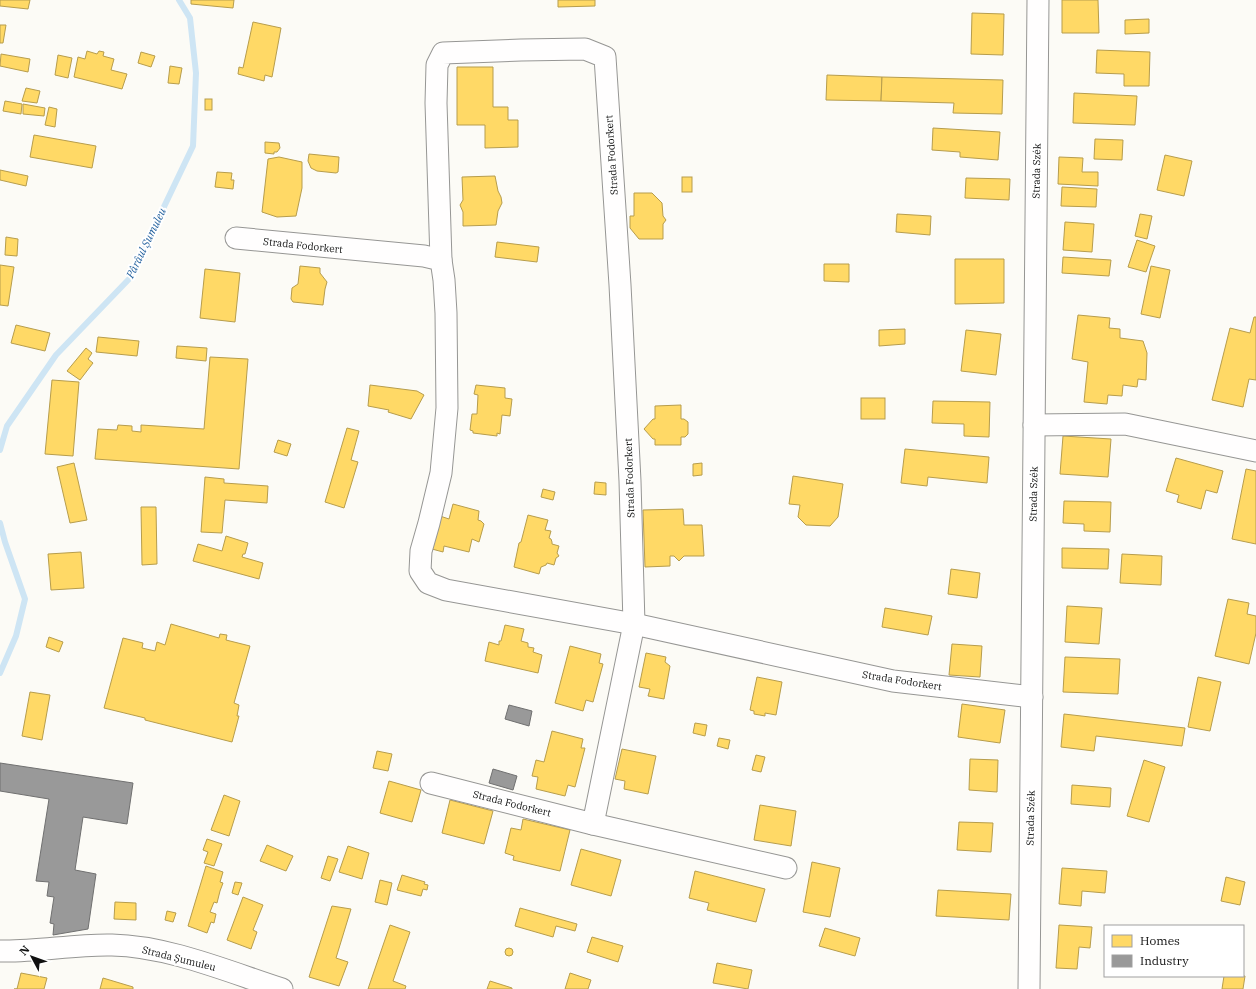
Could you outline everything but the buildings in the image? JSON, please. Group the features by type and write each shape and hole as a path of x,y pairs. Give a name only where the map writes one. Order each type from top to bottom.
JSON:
{"street":[{"name":"Strada Szék","path":"1029,989 1038,0"},
{"name":"Strada Fodorkert","path":"593,824 634,624 629,457 620,285 605,56 585,49 521,50 443,54 436,65 436,72 441,260 446,313 448,408 441,472 421,551 420,571 428,583 446,590 634,624 892,681 1032,697"},
{"name":"Strada Fodorkert","path":"236,238 424,256 441,260"},
{"path":"1034,425 1125,424 1256,451"},
{"name":"Strada Fodorkert","path":"431,783 593,824 786,868"},
{"name":"Strada Șumuleu","path":"0,951 113,945 148,948 193,960 282,989"}],"waterway":[{"name":"Pârâul Șumuleu","path":"0,450 7,426 56,355 130,278 193,146 196,73 190,18 179,0"},
{"name":"Pârâul Șumuleu","path":"0,523 25,599 16,636 0,673"}]}
